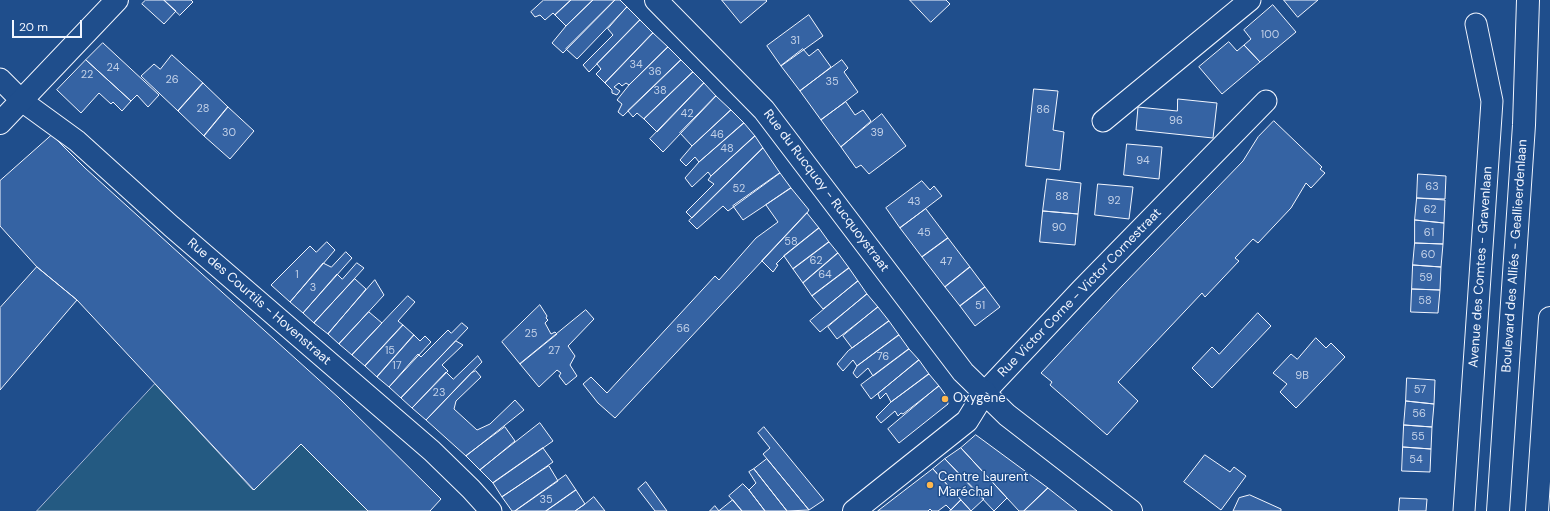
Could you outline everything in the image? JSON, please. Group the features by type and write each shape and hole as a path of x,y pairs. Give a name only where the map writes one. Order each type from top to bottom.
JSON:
{"main road":[{"path":"0,123 117,0"},
{"name":"Rue du Rucquoy - Rucquoystraat","path":"656,0 764,110 963,372 1007,415 1131,511"},
{"name":"Boulevard des Alliés - Geallieerdenlaan","path":"1498,511 1524,125 1528,0"},
{"path":"1537,511 1550,318"},
{"name":"Rue Victor Corne - Victor Cornestraat","path":"854,511 967,421 985,392"}],"street":[{"path":"1103,121 1250,0"},
{"name":"Avenue des Comtes - Gravenlaan","path":"1464,511 1492,101 1476,24"},
{"name":"Rue des Courtils - Hovenstraat","path":"0,79 22,101 77,141 177,231 432,451 491,511"},
{"name":"Rue Victor Corne - Victor Cornestraat","path":"985,392 1088,283 1266,101"}],"shaded area":[{"path":"155,384 253,490 301,444 368,511 37,511"}],"building":[{"path":"146,0 164,0 176,11 164,24 142,4"},
{"path":"164,0 191,0 193,2 180,15"},
{"path":"544,0 571,0 555,15 553,13 545,20 540,15 535,17 531,12"},
{"path":"571,0 593,0 566,26 555,15"},
{"path":"593,0 615,0 563,53 552,43 566,26"},
{"path":"615,0 620,0 627,7 577,59 566,49"},
{"path":"722,0 766,0 767,1 741,23"},
{"path":"910,0 946,0 950,4 931,22"},
{"path":"1284,0 1318,0 1298,17"},
{"path":"1273,5 1296,32 1260,62 1244,45 1251,39 1244,30"},
{"path":"627,7 640,20 589,72 583,65 613,35 608,29"},
{"path":"809,15 823,36 781,66 767,46"},
{"path":"640,20 653,33 605,83 596,74 601,69 597,64"},
{"path":"653,33 668,47 629,85 626,83 622,86 619,83 614,87 620,91 617,95 612,93 612,90 605,83"},
{"path":"1229,42 1237,51 1244,45 1260,62 1222,94 1199,67"},
{"path":"103,43 159,95 148,107 137,95 131,101 86,60"},
{"path":"668,47 681,60 623,116 618,112 622,104 617,100 629,85"},
{"path":"803,49 809,56 818,49 831,67 800,91 781,66"},
{"path":"172,55 203,83 178,111 141,76 154,64 160,69"},
{"path":"86,60 131,101 122,111 113,102 111,104 99,93 81,113 57,90"},
{"path":"681,60 693,72 644,119 637,113 633,117 628,111"},
{"path":"842,60 848,68 844,72 858,92 821,120 800,91"},
{"path":"693,72 704,83 657,132 644,119"},
{"path":"203,83 228,107 204,136 178,111"},
{"path":"704,83 716,96 663,152 650,139"},
{"path":"1034,89 1058,91 1053,130 1064,132 1060,170 1026,166"},
{"path":"716,96 731,110 692,146 680,133"},
{"path":"1178,99 1217,103 1213,138 1136,130 1138,107 1177,111"},
{"path":"846,102 855,115 863,110 871,121 841,147 821,120"},
{"path":"228,107 254,131 230,159 204,136"},
{"path":"731,110 744,123 699,162 695,157 686,166 680,160 692,146"},
{"path":"882,114 906,146 869,174 861,165 856,168 841,147"},
{"path":"1274,121 1322,167 1320,169 1325,173 1311,188 1306,183 1291,208 1258,243 1253,239 1235,258 1239,261 1205,297 1202,293 1118,382 1138,401 1107,435 1050,385 1052,382 1041,373 1123,285 1243,161 1258,137"},
{"path":"744,123 755,136 711,176 708,172 692,187 685,178 699,162"},
{"path":"52,135 85,168 339,398 441,499 430,511 368,511 301,444 254,490 77,300 37,267 0,226 0,181"},
{"path":"755,136 763,148 692,218 686,212 714,184 708,180 711,176"},
{"path":"1127,144 1162,147 1159,179 1124,175"},
{"path":"763,148 780,173 728,211 723,206 697,229 689,221"},
{"path":"780,173 791,188 743,220 733,206"},
{"path":"1418,174 1446,176 1445,199 1417,198"},
{"path":"1047,179 1081,183 1078,214 1043,211"},
{"path":"922,181 930,190 934,186 942,196 900,228 886,208"},
{"path":"1098,184 1133,187 1129,219 1095,215"},
{"path":"791,188 809,210 807,213 615,418 598,403 583,384 591,377 607,393 715,276 719,280 756,238 778,222 766,205"},
{"path":"1417,198 1445,200 1444,223 1415,220"},
{"path":"926,209 948,238 922,257 900,228"},
{"path":"1043,211 1078,214 1075,245 1040,242"},
{"path":"807,213 819,228 784,256 776,264 778,265 773,272 762,261"},
{"path":"1415,220 1444,223 1443,244 1415,243"},
{"path":"819,228 829,242 793,269 784,256"},
{"path":"948,238 970,267 945,287 922,257"},
{"path":"327,242 335,250 290,302 271,285 310,246 316,252"},
{"path":"829,242 838,253 803,283 793,269"},
{"path":"1415,243 1443,244 1441,267 1413,265"},
{"path":"346,252 352,258 303,313 290,302 323,263 331,267"},
{"path":"838,253 849,268 812,296 803,283"},
{"path":"357,263 364,268 314,323 303,313 337,274 342,279"},
{"path":"1413,265 1441,267 1440,290 1412,289"},
{"path":"37,267 77,300 0,390 0,308"},
{"path":"970,267 985,287 960,306 945,287"},
{"path":"849,268 858,281 823,309 812,296"},
{"path":"355,279 366,289 328,334 314,323"},
{"path":"375,280 384,295 339,344 328,334"},
{"path":"858,281 867,294 820,332 810,321"},
{"path":"985,287 1000,307 975,326 960,306"},
{"path":"1412,289 1440,290 1438,313 1411,312"},
{"path":"867,294 878,307 837,339 828,327"},
{"path":"408,296 415,302 398,321 403,325 365,366 352,355"},
{"path":"540,305 547,316 546,318 548,320 545,323 551,334 555,332 557,334 520,364 502,342"},
{"path":"878,307 889,321 852,348 843,336"},
{"path":"586,310 594,319 568,346 575,356 570,365 577,376 566,385 559,376 561,373 557,370 539,387 520,364"},
{"path":"369,312 382,323 352,355 339,344"},
{"path":"1258,313 1271,326 1212,388 1192,368 1212,347 1219,354"},
{"path":"889,321 899,335 857,366 853,360 843,371 837,364 848,351"},
{"path":"462,323 468,328 401,398 389,387 418,354 421,357 448,330 451,333"},
{"path":"403,325 414,335 377,377 365,366"},
{"path":"414,335 420,341 425,336 431,342 389,387 377,377"},
{"path":"899,335 909,349 873,376 868,368 857,378 853,373 857,366"},
{"path":"1316,338 1326,348 1331,343 1345,357 1296,408 1280,392 1287,384 1273,373 1291,354 1297,359"},
{"path":"456,341 463,345 442,365 448,371 412,408 401,398"},
{"path":"909,349 919,360 871,399 861,385"},
{"path":"478,356 482,362 426,420 412,408 446,372 453,379"},
{"path":"919,360 929,374 891,402 886,393 880,399 878,394"},
{"path":"476,371 481,377 456,401 454,409 477,430 490,424 515,400 524,410 466,456 426,420 471,373"},
{"path":"929,374 939,386 903,414 901,413 898,416 895,411 881,423 876,417 891,402"},
{"path":"1407,378 1435,380 1434,404 1406,401"},
{"path":"939,386 947,397 948,404 899,443 888,429"},
{"path":"1406,401 1434,404 1432,427 1404,425"},
{"path":"540,423 553,441 493,483 480,470"},
{"path":"1404,425 1432,427 1431,449 1403,447"},
{"path":"505,427 515,441 480,470 466,456"},
{"path":"764,427 824,500 809,510 763,454 770,448 758,433"},
{"path":"976,435 1048,488 1024,511 1019,511 961,448"},
{"path":"1403,447 1431,449 1430,472 1402,471"},
{"path":"543,448 553,462 502,497 493,483"},
{"path":"961,448 1007,498 994,511 945,459"},
{"path":"1205,455 1230,472 1234,467 1246,476 1221,510 1184,482"},
{"path":"767,459 809,510 787,511 754,469"},
{"path":"945,459 984,499 971,511 933,469"},
{"path":"549,466 558,481 515,511 512,511 502,497"},
{"path":"754,469 787,511 765,511 749,490 756,483 749,472"},
{"name":"Centre Laurent Maréchal","path":"933,469 961,500 951,510 946,505 938,511 932,511 930,509 928,511 878,511"},
{"path":"566,475 576,490 546,511 515,511"},
{"path":"646,482 667,511 655,511 638,489"},
{"path":"743,484 765,511 742,511 729,496"},
{"path":"1048,488 1077,511 1024,511"},
{"path":"576,490 585,504 575,511 546,511"},
{"path":"1250,495 1281,509 1281,511 1233,511 1239,498"},
{"path":"594,497 605,511 575,511 585,504"},
{"path":"1400,498 1427,499 1426,511 1399,511"},
{"path":"733,500 742,511 719,511"},
{"path":"961,500 971,511 950,511"},
{"path":"715,506 719,511 710,511"}],"place":[{"name":"Oxygène","path":"945,399"},
{"name":"Centre Laurent Maréchal","path":"930,485"}]}
